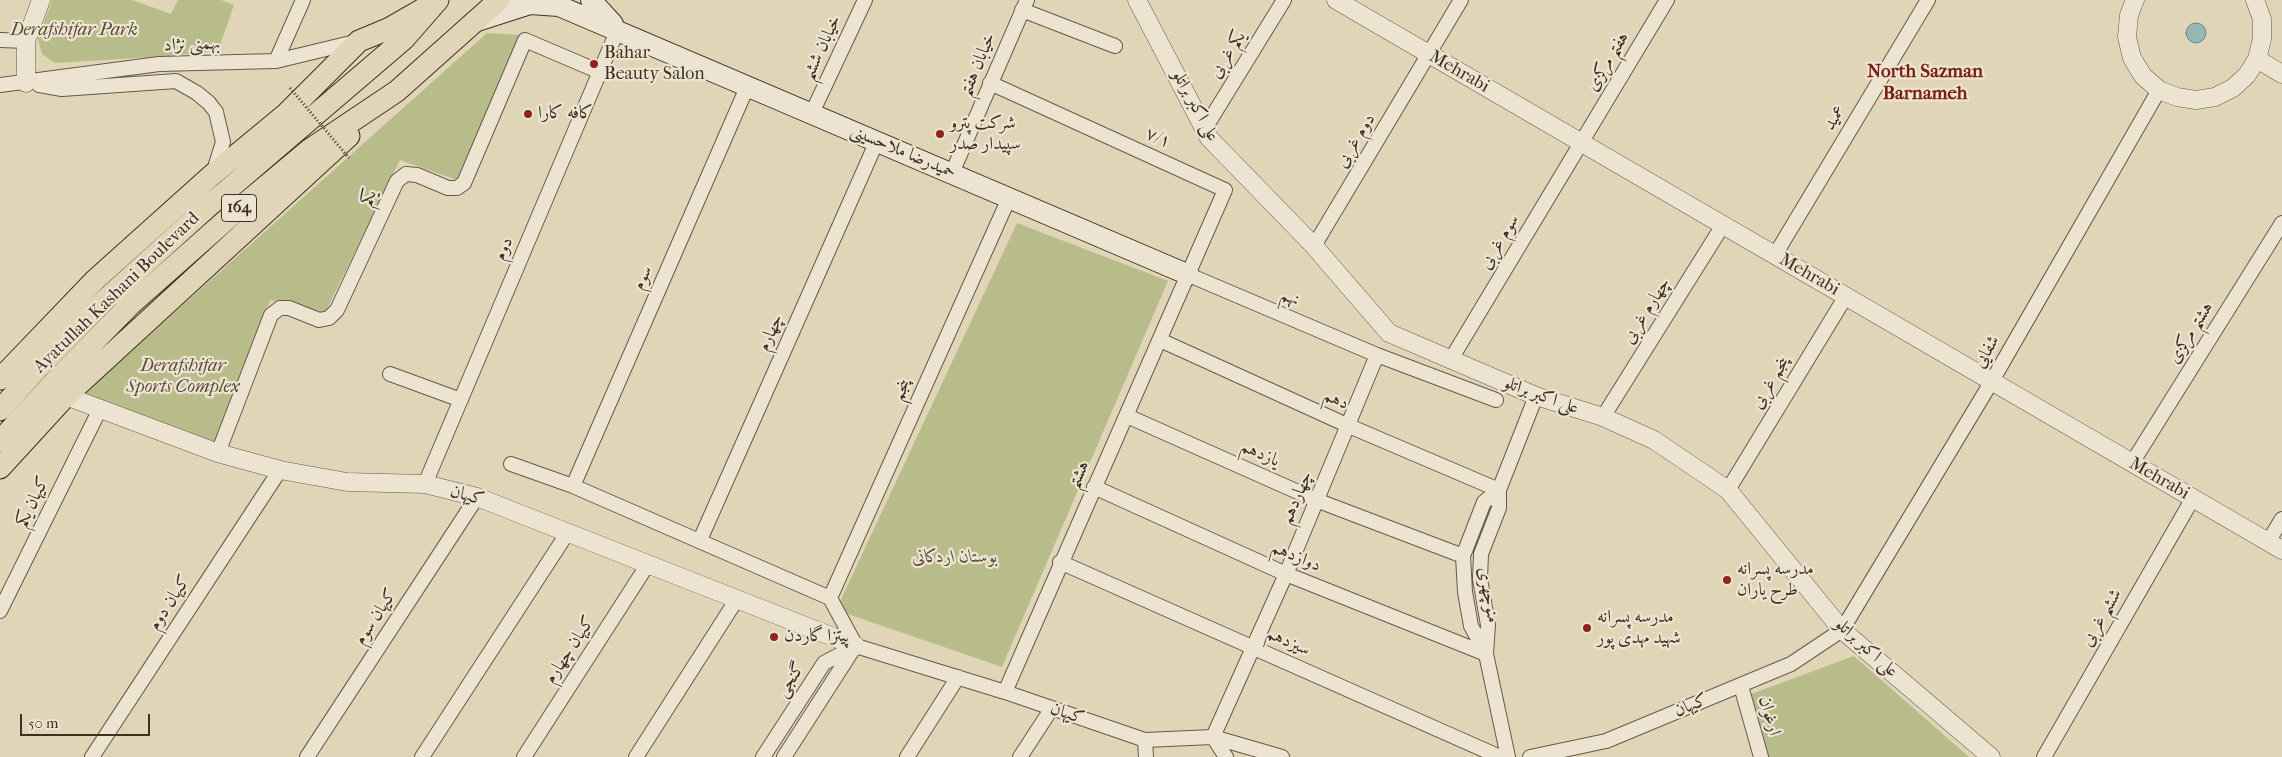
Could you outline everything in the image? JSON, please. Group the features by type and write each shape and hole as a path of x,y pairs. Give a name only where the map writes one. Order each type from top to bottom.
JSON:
{"main road":[{"name":"Ayatullah Kashani Boulevard","path":"0,410 39,367 107,298 210,204 404,39 437,0"},
{"path":"0,379 95,280 212,175 287,113 359,41 388,29 437,0"},
{"name":"Ayatullah Kashani Boulevard","path":"0,441 55,381 130,305 242,206 309,150 397,91 472,22 499,0"},
{"path":"590,0 618,29"},
{"name":"حمیدرضا ملاحسینی","path":"472,22 530,4 559,6 618,29 1189,275"},
{"path":"0,468 66,396 397,91"}],"street":[{"path":"26,83 26,41 41,0"},
{"path":"276,61 304,0"},
{"name":"خیابان ششم","path":"812,113 866,0"},
{"name":"علی اکبر براتلو","path":"1137,0 1209,138 1314,246 1389,333 1450,361 1536,396 1603,417 1654,440 1728,490 1842,630 1991,757"},
{"name":"یکم غربی","path":"1204,130 1284,0"},
{"name":"Mehrabi","path":"1336,0 2275,546"},
{"name":"دوم غربی","path":"1314,246 1462,0"},
{"name":"هفتم مرکزی","path":"1581,143 1667,0"},
{"name":"عمید","path":"1774,255 1928,0"},
{"path":"2135,0 2128,15 2127,37 2132,58 2143,76 2159,90 2177,97 2196,100 2215,96 2232,88 2247,75 2257,59 2262,39 2262,19 2255,0"},
{"path":"1024,5 1115,46"},
{"name":"خیابان هفتم","path":"952,173 1024,5"},
{"name":"دوم","path":"425,484 618,29"},
{"path":"0,40 26,41"},
{"name":"یکم","path":"218,453 270,315 280,308 289,308 319,320 329,318 337,310 397,181 406,174 417,175 448,188 457,188 464,183 525,40 600,72"},
{"name":"بهمنی نژاد","path":"0,84 26,83 159,64 276,61 359,41"},
{"path":"2257,59 2282,74"},
{"name":"بهمنی نژاد","path":"26,83 62,89 176,81 197,93 216,112 223,142 212,175"},
{"name":"۷/۱","path":"990,83 1225,190 1189,275"},
{"name":"سوم","path":"573,486 748,86"},
{"name":"شفایی","path":"1842,630 1992,382 2159,90"},
{"name":"چهارم","path":"700,540 877,141"},
{"name":"سوم غربی","path":"1450,361 1581,143"},
{"name":"پنجم","path":"830,598 1009,198"},
{"name":"هشتم مرکزی","path":"2132,463 2282,223"},
{"name":"چهارم غربی","path":"1603,417 1723,225"},
{"name":"هشتم","path":"1005,692 1060,562 1189,275"},
{"name":"نهم","path":"1189,275 1378,354 1496,400"},
{"name":"پنجم غربی","path":"1728,490 1846,296"},
{"name":"دهم","path":"1160,340 1349,426 1499,490"},
{"name":"چهاردهم","path":"1213,738 1286,574 1378,354"},
{"path":"390,374 461,400"},
{"name":"کیهان","path":"66,396 218,453 280,470 347,482 425,484 477,497 856,646 1005,692 1145,740 1213,738 1282,757"},
{"name":"منوچهری","path":"1508,757 1486,654 1488,625 1480,580 1481,554 1499,508 1499,490 1536,396"},
{"name":"کیهان یکم","path":"0,611 100,409"},
{"name":"یازدهم","path":"1127,416 1316,500 1462,556"},
{"path":"511,464 573,486 830,598 856,646"},
{"name":"کیهان دوم","path":"92,757 280,470"},
{"name":"دوازدهم","path":"1094,487 1286,574 1486,654"},
{"name":"منوچهری","path":"1486,654 1471,626 1465,592 1462,556 1484,502 1499,490"},
{"name":"کیهان سوم","path":"307,757 477,497"},
{"name":"ششم غربی","path":"2044,757 2193,498"},
{"path":"2275,546 2282,518"},
{"path":"422,757 568,532"},
{"name":"سیزدهم","path":"1060,562 1500,757"},
{"name":"کیهان چهارم","path":"524,757 648,564"},
{"path":"636,757 736,599"},
{"name":"کیهان","path":"1530,757 1606,741 1791,664 1842,630"},
{"name":"گنجی","path":"763,757 824,663 856,646"},
{"name":"گنجی","path":"784,757 856,646"},
{"path":"906,757 958,678"},
{"name":"ارغوان","path":"1741,686 1761,757"},
{"path":"1020,757 1052,708"},
{"path":"1213,738 1226,757"},
{"path":"1145,740 1146,757"},
{"path":"1589,757 1606,741"}],"path":[{"path":"290,88 349,158"}],"green space":[{"name":"Derafshifar Park","path":"52,0 132,0 171,14 178,0 221,0 234,5 218,51 55,63 42,54 38,39"},
{"name":"Derafshifar Sports Complex","path":"487,33 520,35 457,180 400,160 325,313 270,300 214,446 81,396"},
{"name":"بوستان اردکانی","path":"1017,223 1168,281 1002,667 836,610"},
{"path":"1854,656 1969,757 1768,757 1751,694"}],"water":[{"path":"2196,23 2203,26 2206,33 2203,40 2196,43 2189,40 2186,33 2189,26"}],"place":[{"name":"Bahar Beauty Salon","path":"594,64"},
{"name":"کافه کارا","path":"528,114"},
{"name":"شرکت پترو سپیدار صدر","path":"940,134"},
{"name":"مدرسه پسرانه طرح یاران","path":"1727,580"},
{"name":"مدرسه پسرانه شهید مهدی پور","path":"1587,628"},
{"name":"پیتزا گاردن","path":"774,637"}],"district":[{"name":"North Sazman Barnameh","path":"1925,83"}]}
